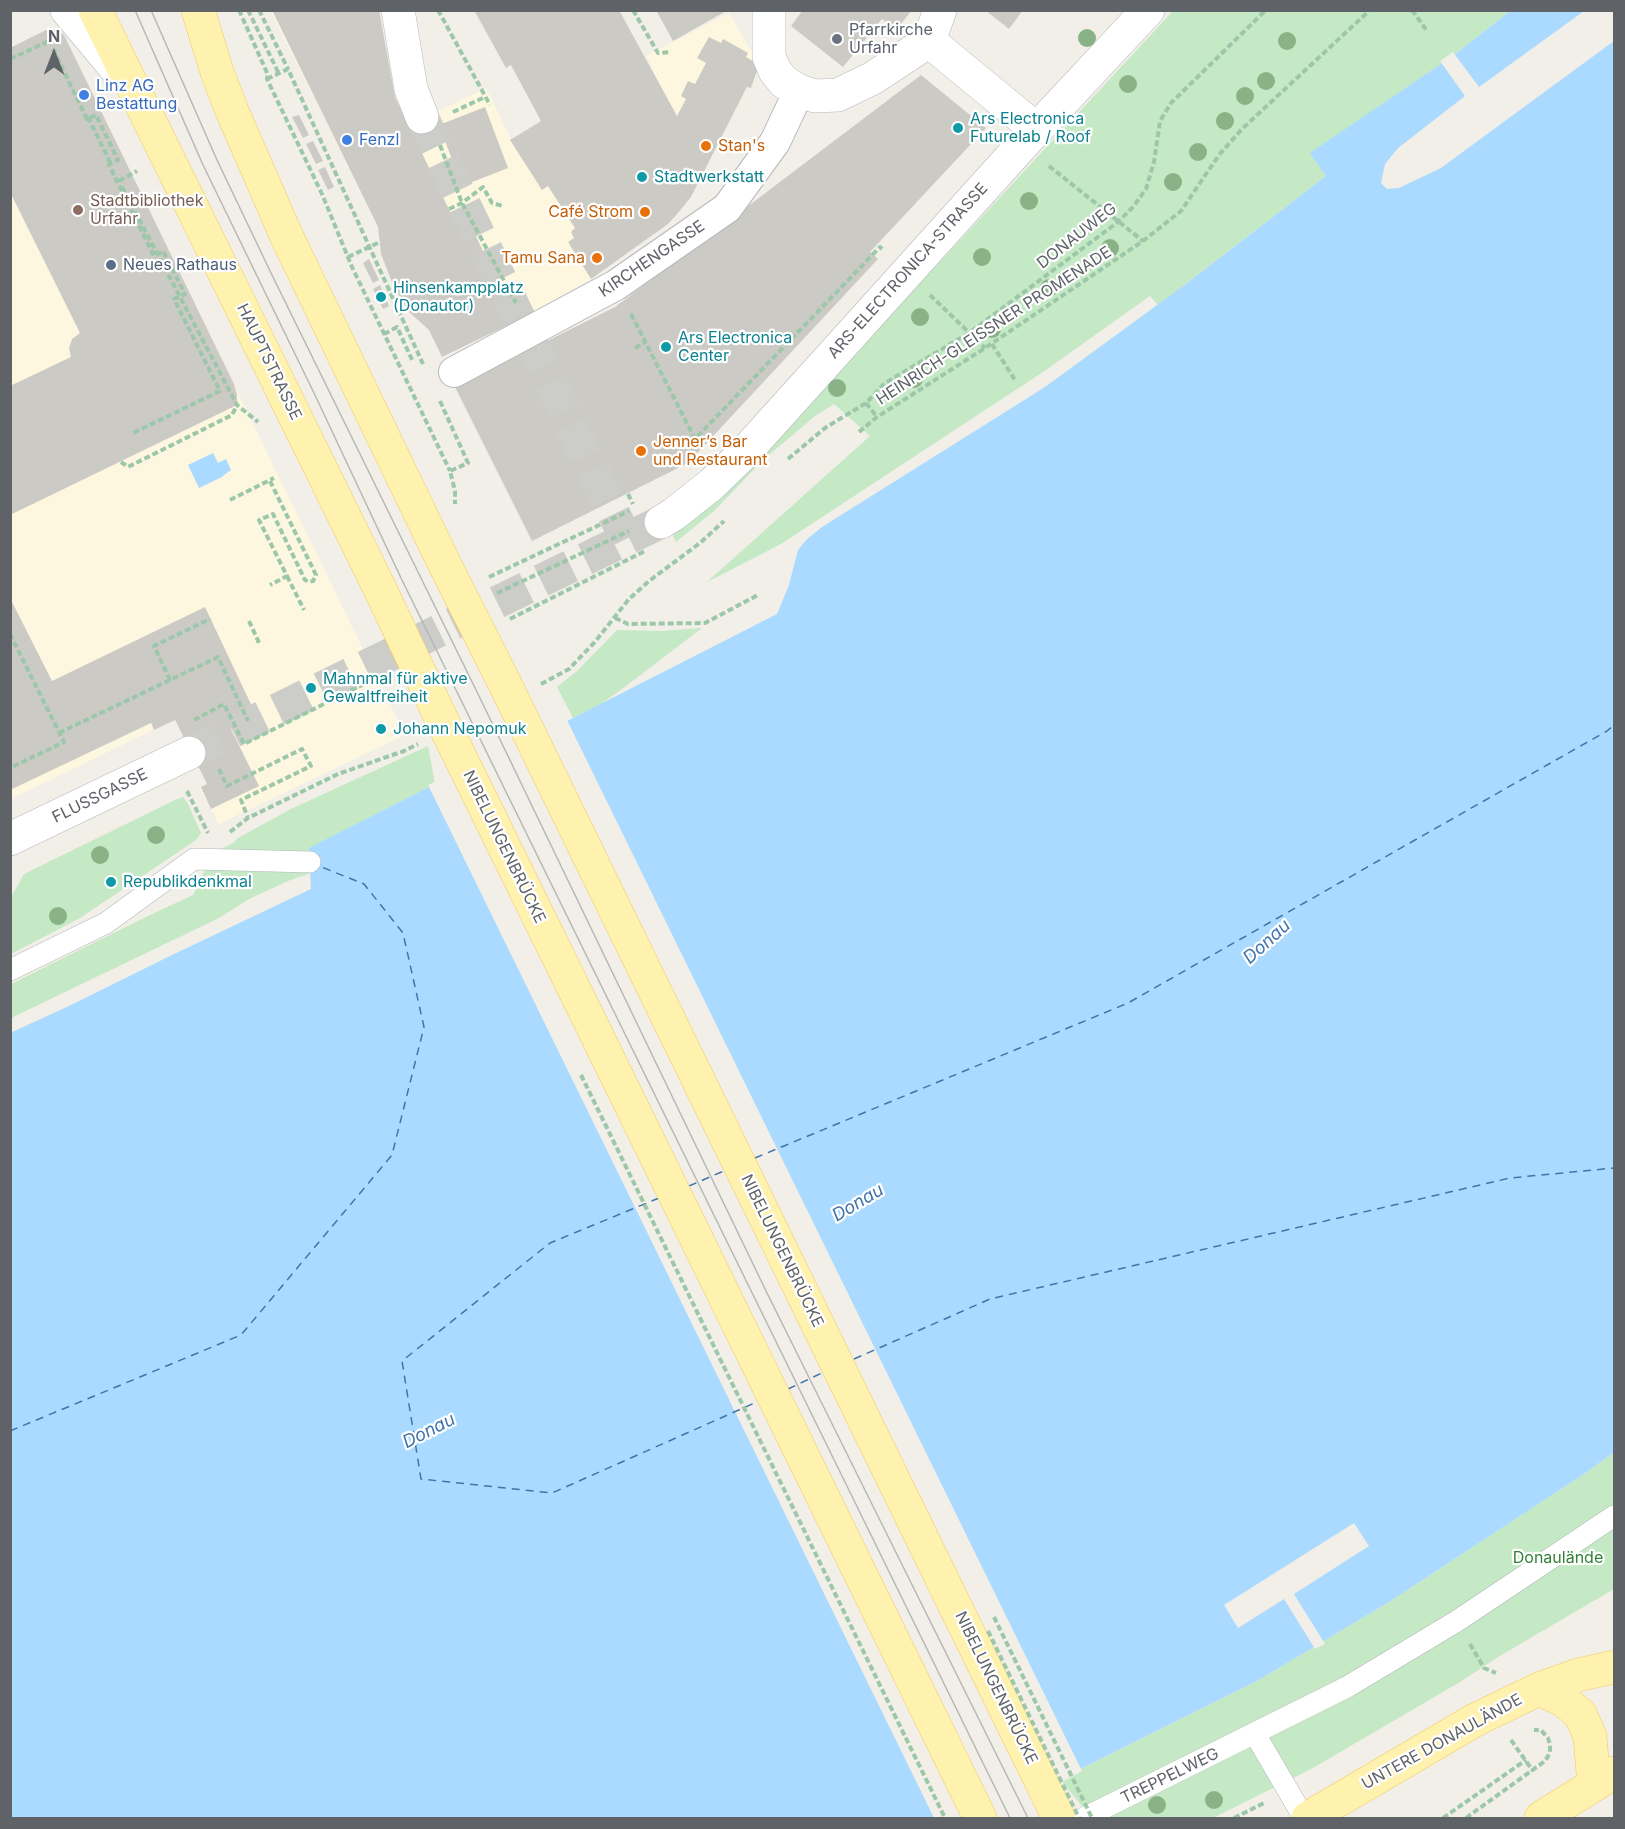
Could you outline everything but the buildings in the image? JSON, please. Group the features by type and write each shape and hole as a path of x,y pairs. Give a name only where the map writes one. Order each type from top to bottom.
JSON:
{"main road":[{"name":"HAUPTSTRASSE","path":"94,10 440,716"},
{"name":"NIBELUNGENBRÜCKE","path":"198,10 232,111 286,235 445,565 1059,1818"},
{"name":"NIBELUNGENBRÜCKE","path":"440,716 980,1818"},
{"name":"UNTERE DONAULÄNDE","path":"1308,1818 1475,1720 1539,1689 1578,1675 1614,1667"},
{"path":"1539,1689 1563,1700 1580,1714 1604,1778 1541,1818"}],"street":[{"path":"398,10 411,89 438,124"},
{"path":"769,10 769,57 775,71 784,82 799,91 815,96 838,95 873,78 929,41 939,10"},
{"name":"ARS-ELECTRONICA-STRASSE","path":"645,527 674,514 712,484 747,450 896,262 1030,137 1148,10"},
{"path":"57,23 134,90"},
{"path":"929,41 1030,137"},
{"name":"KIRCHENGASSE","path":"454,372 616,285 727,208 775,142 799,91"},
{"name":"FLUSSGASSE","path":"10,839 189,753"}],"lane":[{"path":"10,970 106,923 194,859 310,862"},
{"name":"TREPPELWEG","path":"1084,1818 1357,1682 1457,1621 1614,1516"},
{"path":"1255,1734 1304,1818"}],"path":[{"path":"248,10 279,74"},
{"path":"259,10 425,368"},
{"path":"438,10 490,105"},
{"path":"633,10 658,53 670,52"},
{"name":"DONAUWEG","path":"877,417 866,403 885,383 969,333 1118,222 1133,207 1146,189 1154,162 1160,121 1171,103 1266,10"},
{"name":"HEINRICH-GLEISSNER PROMENADE","path":"860,432 877,417 986,348 1143,242 1181,211 1219,155 1242,129 1370,10"},
{"path":"1412,10 1427,31"},
{"path":"240,11 268,75 267,79 322,194 348,257 450,471 455,491 454,509"},
{"path":"57,23 119,181 237,405 264,426"},
{"path":"10,59 49,41 87,119 96,115 118,160 109,165 154,256 163,251 184,294 174,299 220,391 131,434"},
{"path":"267,79 288,69"},
{"path":"485,97 438,124 462,203 518,305 509,310"},
{"path":"1030,137 1118,222 1143,242"},
{"path":"119,181 141,169"},
{"path":"449,209 462,203 483,187 492,203 503,206"},
{"path":"348,257 380,242"},
{"path":"616,285 695,439 880,247 986,348"},
{"path":"384,334 404,323"},
{"path":"397,327 413,362"},
{"path":"635,348 645,342"},
{"path":"992,344 1015,380"},
{"path":"439,400 468,463 450,471"},
{"path":"121,462 128,467 232,415 237,405"},
{"path":"230,500 272,479 316,575 313,581 305,580 273,514 259,520 304,610"},
{"path":"486,579 645,527"},
{"path":"494,595 645,527"},
{"path":"506,621 645,527"},
{"path":"270,585 287,576"},
{"path":"615,618 628,624 705,623 758,595"},
{"path":"170,680 154,646 210,619"},
{"path":"249,621 260,645"},
{"path":"10,634 64,742 10,768"},
{"path":"59,733 218,657 248,721"},
{"path":"229,713 244,744 385,674"},
{"path":"417,740 422,751"},
{"path":"248,818 241,800 310,766 302,749 255,772"},
{"path":"185,787 211,838"},
{"path":"579,1071 945,1818"},
{"path":"1466,1636 1484,1668 1496,1673"},
{"path":"1466,1818 1533,1771 1550,1754 1548,1738 1540,1730 1529,1729"},
{"path":"1514,1746 1533,1771"},
{"path":"1443,1818 1526,1760"}],"shaded area":[{"path":"271,11 379,11 395,97 409,126 486,88 511,139 541,121 662,89 646,56 729,13 759,65 691,197 672,220 591,279 542,307 442,357 429,330 408,311 393,285 381,254 378,227"},
{"path":"63,35 405,735 219,824 200,788 207,784 174,720 11,799 11,49"}],"green space":[{"path":"1173,11 1510,11 1454,55 1311,153 1326,176 1158,305 1150,296 1043,372 781,544 707,582 870,436 834,404 815,416 763,460 715,510 676,542 672,533 818,393"},
{"path":"702,628 601,704 573,718 557,687 578,670 617,630 662,631"},
{"path":"428,746 435,784 310,848 311,873 249,899 219,918 11,1018 11,984 193,895 213,853 235,842 238,838 291,809"},
{"path":"183,797 201,833 196,840 80,918 11,954 11,897 24,874"},
{"name":"Donaulände","path":"1614,1452 1614,1589 1460,1682 1313,1768 1213,1818 1098,1818 1081,1805 1060,1779 1257,1681 1389,1602"}],"water":[{"name":"Donau","path":"1510,11 1614,11 1614,1452 1389,1602 1257,1681 1060,1779 992,1818 11,1818 10,1033 311,889 309,848 777,614 789,585 798,550 806,540 822,527 1045,387 1183,286 1326,176 1310,153 1454,55"},
{"path":"213,453 218,463 226,459 231,470 199,488 188,465"}],"pier":[{"path":"1584,11 1614,11 1614,41 1441,168 1399,188 1387,189 1381,183 1385,164 1398,148 1465,96 1440,61 1453,52 1479,87"},
{"path":"566,718 1082,1771 998,1818 934,1818 428,785"},
{"path":"1354,1523 1369,1546 1294,1594 1325,1644 1315,1649 1284,1599 1238,1628 1224,1605"}],"ferry route":[{"path":"755,1158 1128,1003 1614,725"},
{"path":"10,1431 241,1335 392,1155 424,1027 403,933 364,884 319,866"},
{"path":"854,1359 990,1299 1510,1178 1614,1168"},
{"path":"689,1186 726,1170"},
{"path":"659,1198 550,1243 402,1361 421,1479 552,1493 759,1401"},
{"path":"788,1389 824,1372"}],"tunnel":[{"path":"422,117 626,539"},
{"path":"189,753 661,522"}],"tram line":[{"path":"135,10 203,165 401,578 1010,1818"},
{"path":"151,10 217,160 271,273 479,696 767,1293 1028,1818"}],"place":[{"name":"Pfarrkirche Urfahr","path":"837,39"},
{"name":"Linz AG Bestattung","path":"84,95"},
{"name":"Ars Electronica Futurelab / Roof","path":"958,128"},
{"name":"Fenzl","path":"347,140"},
{"name":"Stan's","path":"706,146"},
{"name":"Stadtwerkstatt","path":"642,177"},
{"name":"Stadtbibliothek Urfahr","path":"78,210"},
{"name":"Café Strom","path":"645,212"},
{"name":"Tamu Sana","path":"597,258"},
{"name":"Neues Rathaus","path":"111,265"},
{"name":"Hinsenkampplatz (Donautor)","path":"381,297"},
{"name":"Ars Electronica Center","path":"666,347"},
{"name":"Jenner’s Bar und Restaurant","path":"641,451"},
{"name":"Mahnmal für aktive Gewaltfreiheit","path":"311,688"},
{"name":"Johann Nepomuk","path":"381,729"},
{"name":"Republikdenkmal","path":"111,882"}]}
